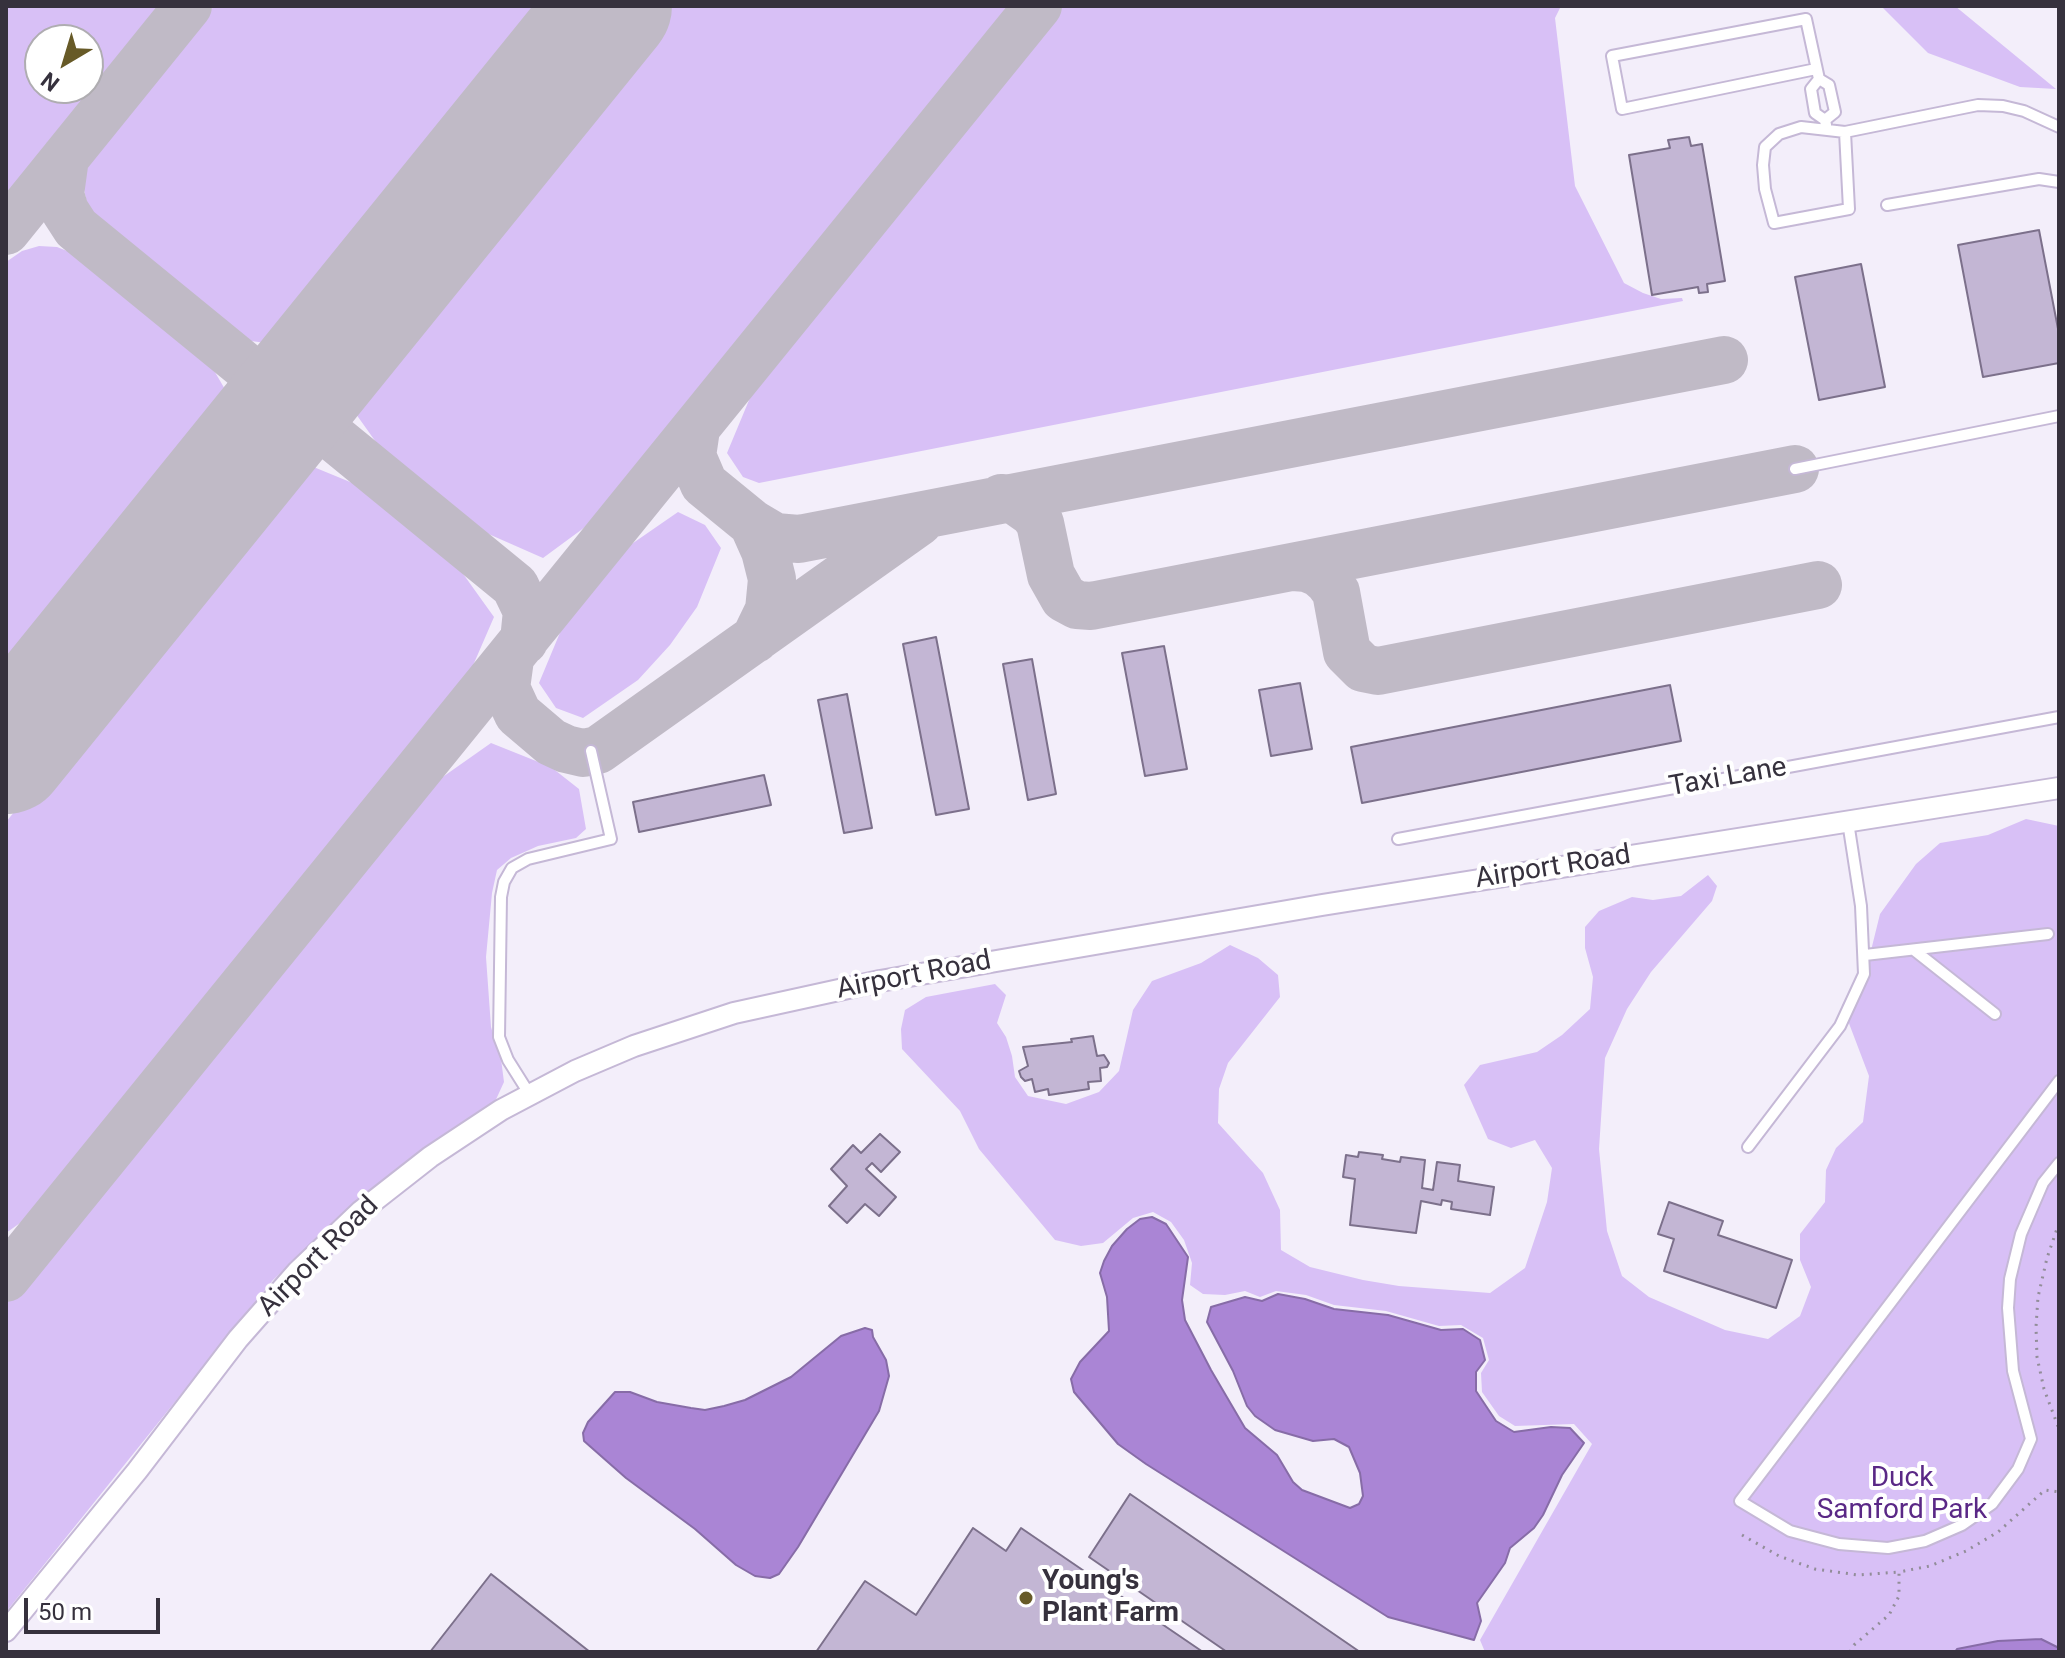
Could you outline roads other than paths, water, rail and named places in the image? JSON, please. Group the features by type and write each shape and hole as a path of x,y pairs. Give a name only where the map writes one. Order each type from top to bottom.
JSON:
{"street":[{"name":"Airport Road","path":"6,1631 137,1471 238,1339 297,1272 361,1211 430,1157 501,1110 634,1046 734,1013 880,981 1322,905 2059,788"}],"lane":[{"path":"1817,74 1622,109 1612,56 1806,19 1817,74 1811,89 1815,113 1825,124 1845,132 1978,105 2024,111 2059,127"},
{"path":"1817,74 1829,85 1835,112 1825,124 1779,134 1765,147 1765,189 1774,223 1849,209 1845,132"},
{"path":"1887,205 2039,179 2059,182"},
{"path":"1795,469 2059,416"},
{"name":"Taxi Lane","path":"1398,839 2059,717"},
{"path":"530,1095 508,1060 499,1037 504,882 512,868 528,859 611,839 591,751"},
{"path":"1748,1147 1840,1026 1864,974 1861,906 1848,822"},
{"path":"1865,955 2048,934"},
{"path":"1914,950 1995,1014"},
{"path":"2059,1081 1740,1501 1790,1531 1839,1544 1888,1548 1925,1541 1962,1525 1992,1504 2018,1469 2031,1439 2013,1371 2008,1308 2010,1279 2026,1224 2043,1183 2059,1163"}],"place":[{"name":"Young's Plant Farm","path":"1026,1598"}],"park label":[{"name":"Duck Samford Park","path":"1902,1495"}]}
